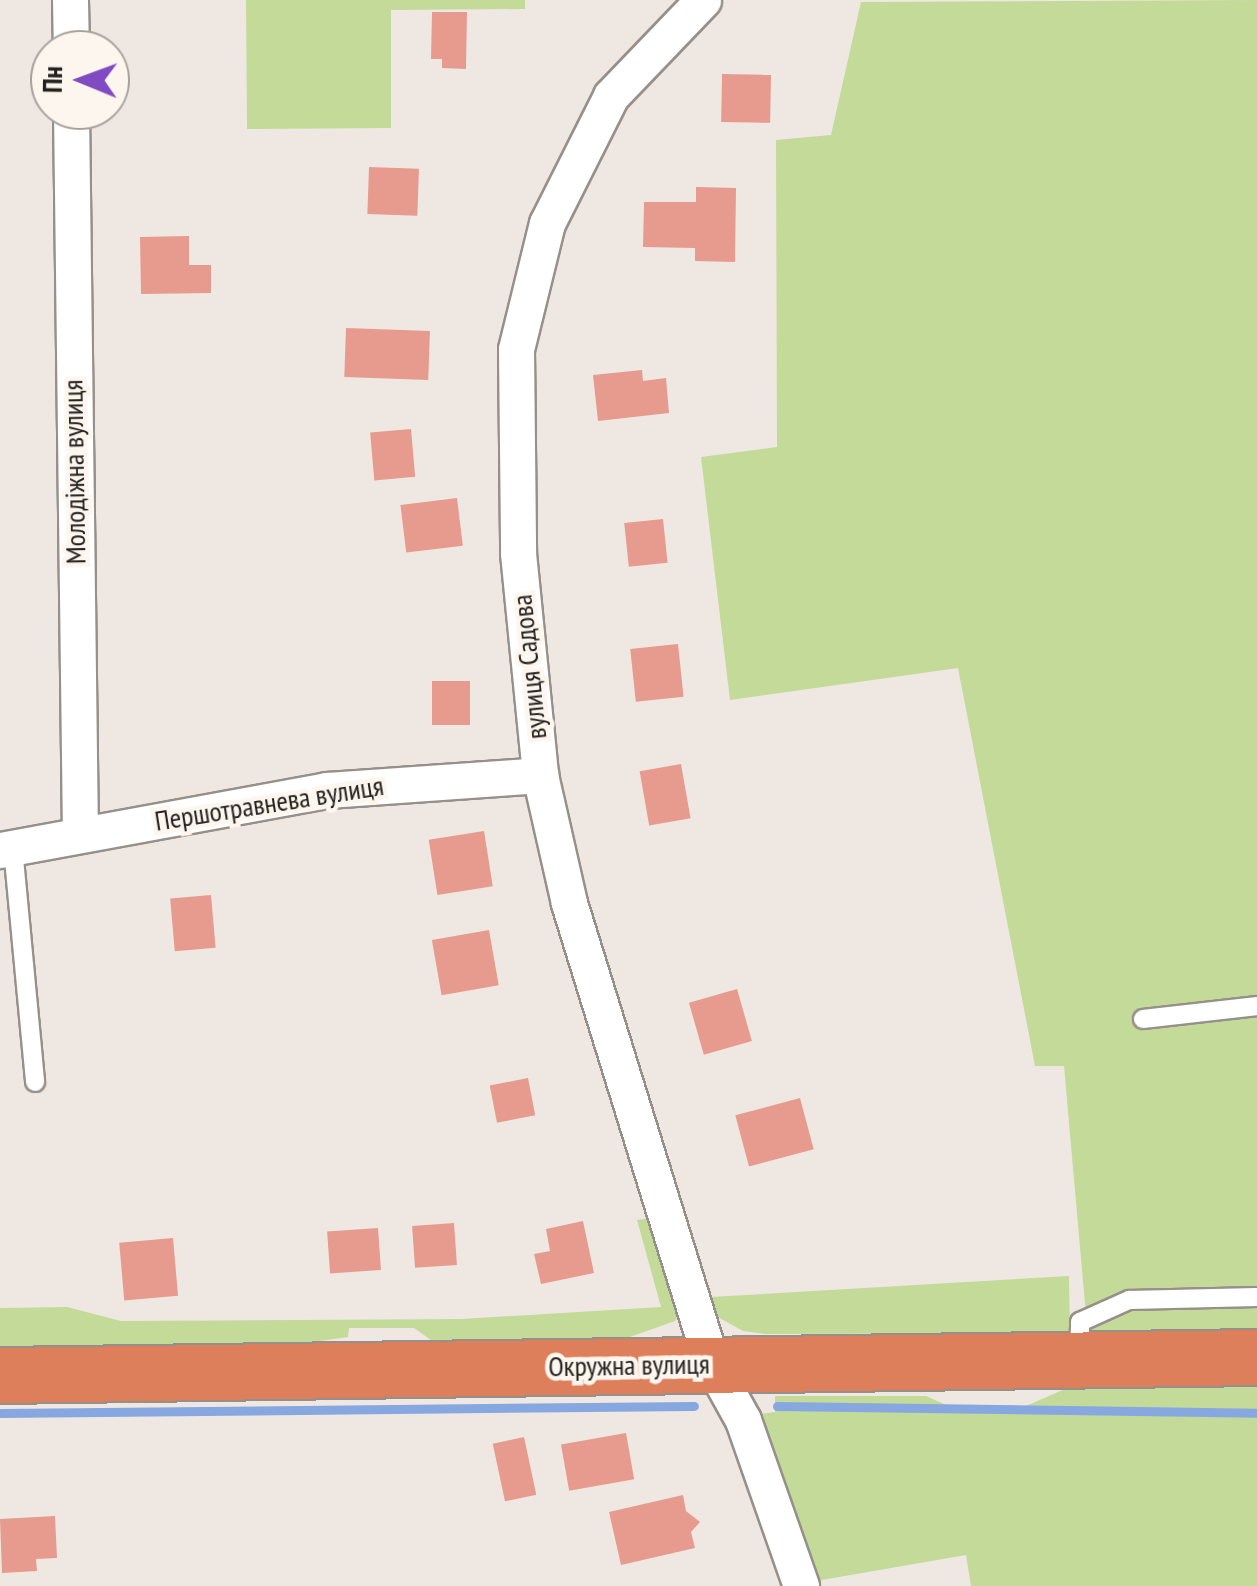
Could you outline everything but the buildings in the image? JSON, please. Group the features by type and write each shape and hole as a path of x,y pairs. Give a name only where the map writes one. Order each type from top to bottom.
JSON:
{"highway":[{"name":"Окружна вулиця","path":"0,1375 1257,1357"}],"street":[{"path":"70,0 70,30"},
{"name":"вулиця Садова","path":"703,0 611,96 547,223 516,349 518,554 540,775 569,903 712,1364 744,1420 801,1586"},
{"name":"Молодіжна вулиця","path":"71,130 80,833"},
{"name":"Першотравнева вулиця","path":"6,849 327,790 540,775"}],"lane":[{"path":"6,849 35,1082"},
{"path":"1143,1019 1257,1006"},
{"path":"1079,1360 1080,1322 1129,1300 1257,1297"}],"green space":[{"path":"246,0 525,0 525,9 391,10 391,128 247,129"},
{"path":"1257,0 1257,1334 1088,1338 1064,1066 1035,1066 958,668 730,700 701,457 777,447 776,140 831,135 861,2"},
{"path":"651,1218 679,1313 675,1321 627,1338 431,1340 414,1328 349,1328 348,1337 313,1342 0,1348 0,1308 67,1307 121,1321 461,1319 661,1307 637,1220"},
{"path":"1069,1276 1070,1333 765,1334 743,1331 716,1316 711,1297"},
{"path":"1257,1386 1257,1586 971,1586 966,1555 816,1581 759,1414 775,1412 775,1396 926,1396 962,1412 1014,1411 1065,1389"}],"waterway":[{"path":"0,1413 694,1406"},
{"path":"777,1406 1257,1413"}]}
